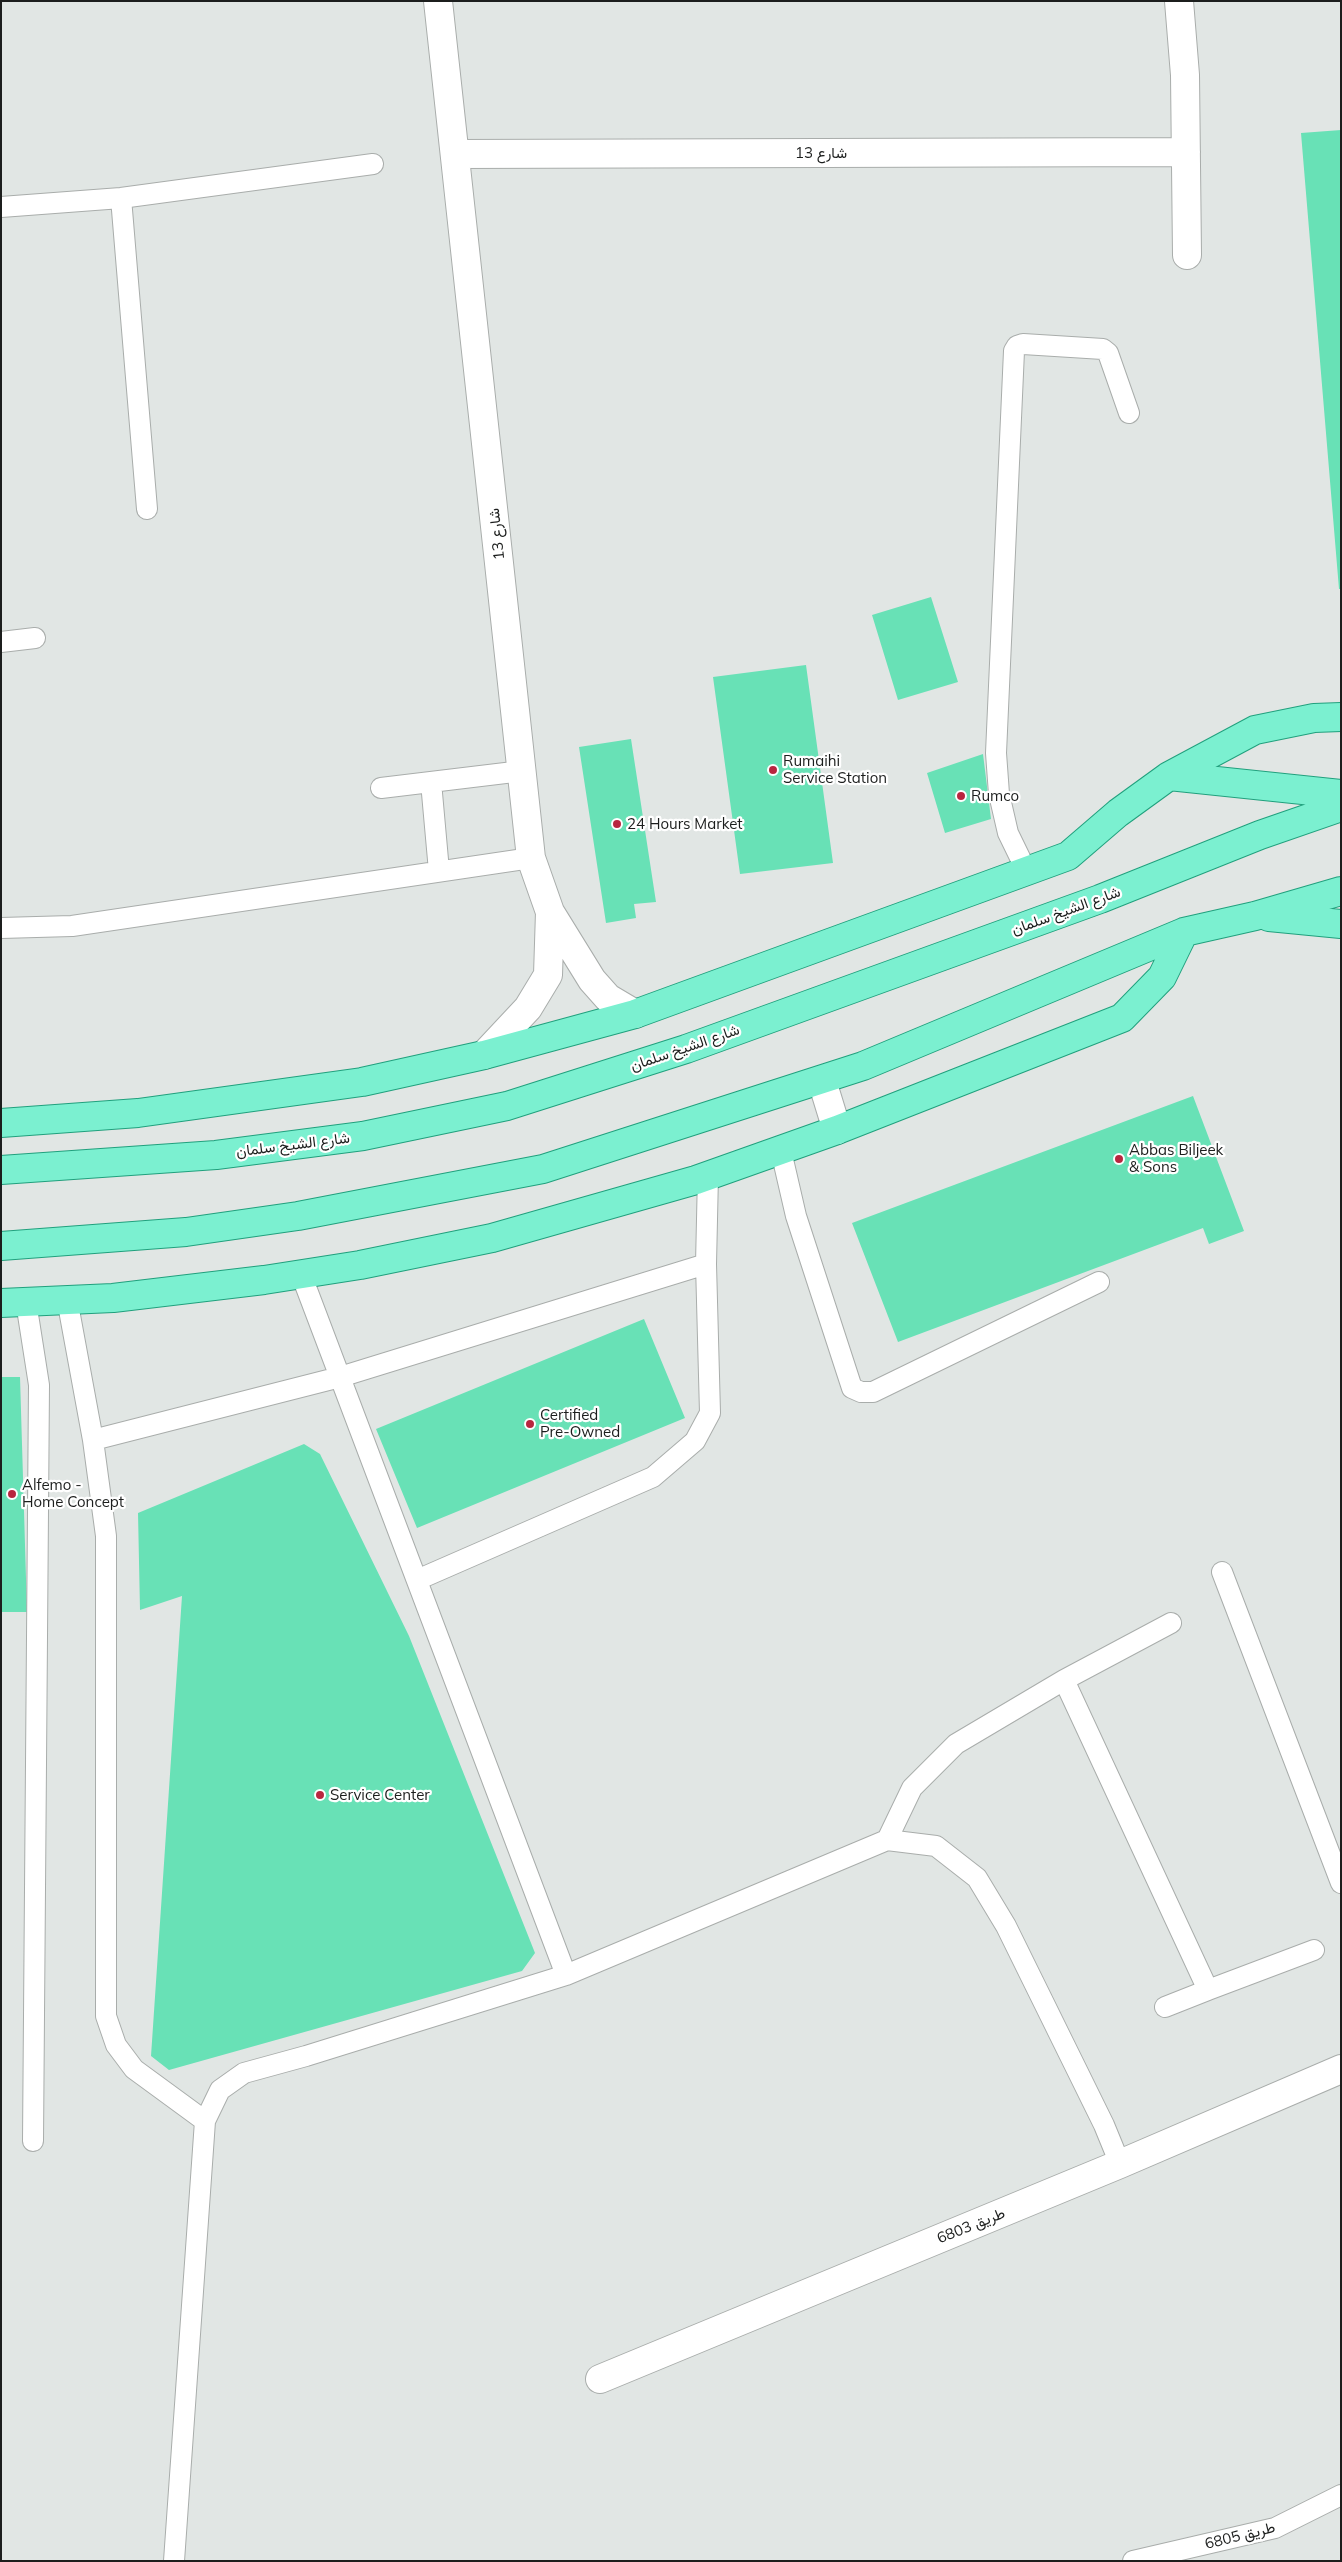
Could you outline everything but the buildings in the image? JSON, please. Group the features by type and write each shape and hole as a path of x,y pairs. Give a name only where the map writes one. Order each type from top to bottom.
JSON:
{"main road":[{"path":"1,1123 138,1113 362,1082 484,1055 635,1014 1068,856 1118,814 1169,776 1255,730 1314,718 1341,717"},
{"path":"1169,776 1341,794"},
{"name":"شارع الشيخ سلمان","path":"1,1170 216,1155 362,1136 507,1106 686,1049 1100,899 1260,835 1341,807"},
{"path":"1,1246 186,1232 298,1216 543,1169 822,1081 872,1063 1184,932 1255,916 1341,891"},
{"path":"1255,916 1341,924"},
{"path":"14,1302 113,1298 360,1265 492,1238 708,1175 837,1130 1122,1018 1162,977 1184,932"}],"street":[{"name":"شارع 13","path":"438,1 531,858 550,912"},
{"path":"1179,1 1185,76 1187,255"},
{"name":"شارع 13","path":"456,154 1186,152"},
{"path":"550,912 592,980 608,998 635,1014"},
{"path":"484,1055 528,1008 548,974 550,912"},
{"path":"822,1081 837,1130"},
{"name":"طريق 6803","path":"600,2379 1120,2164 1341,2069"}],"lane":[{"path":"1,207 121,198 373,164"},
{"path":"121,198 147,508"},
{"path":"1026,870 1008,833 999,794 996,752 1014,351 1017,346 1023,344 1103,349 1108,353 1129,413"},
{"path":"1,642 35,638"},
{"path":"381,788 522,770"},
{"path":"431,782 439,871"},
{"path":"1,928 72,926 531,858"},
{"path":"781,1151 796,1216 852,1388 861,1392 873,1392 1099,1282"},
{"path":"417,1580 653,1477 695,1441 710,1413 706,1264 708,1175"},
{"path":"93,1440 340,1377 706,1264"},
{"path":"301,1274 566,1975"},
{"path":"67,1299 93,1440 106,1536 106,2016 116,2045 134,2068 205,2121"},
{"path":"14,1302 38,1386 33,2140"},
{"path":"1222,1572 1341,1883"},
{"path":"887,1840 912,1788 956,1744 1064,1680 1171,1623"},
{"path":"1064,1680 1208,1990"},
{"path":"174,2561 205,2121 220,2090 244,2073 306,2056 566,1975 887,1840 936,1846 977,1878 1006,1926 1104,2126 1120,2164"},
{"path":"1165,2007 1314,1950"},
{"name":"طريق 6805","path":"1133,2561 1275,2528 1341,2495"}],"place":[{"name":"Rumaihi Service Station","path":"773,770"},
{"name":"Rumco","path":"961,796"},
{"name":"24 Hours Market","path":"617,824"},
{"name":"Abbas Biljeek & Sons","path":"1119,1159"},
{"name":"Certified Pre-Owned","path":"530,1424"},
{"name":"Alfemo - Home Concept","path":"12,1494"},
{"name":"Service Center","path":"320,1795"}]}
